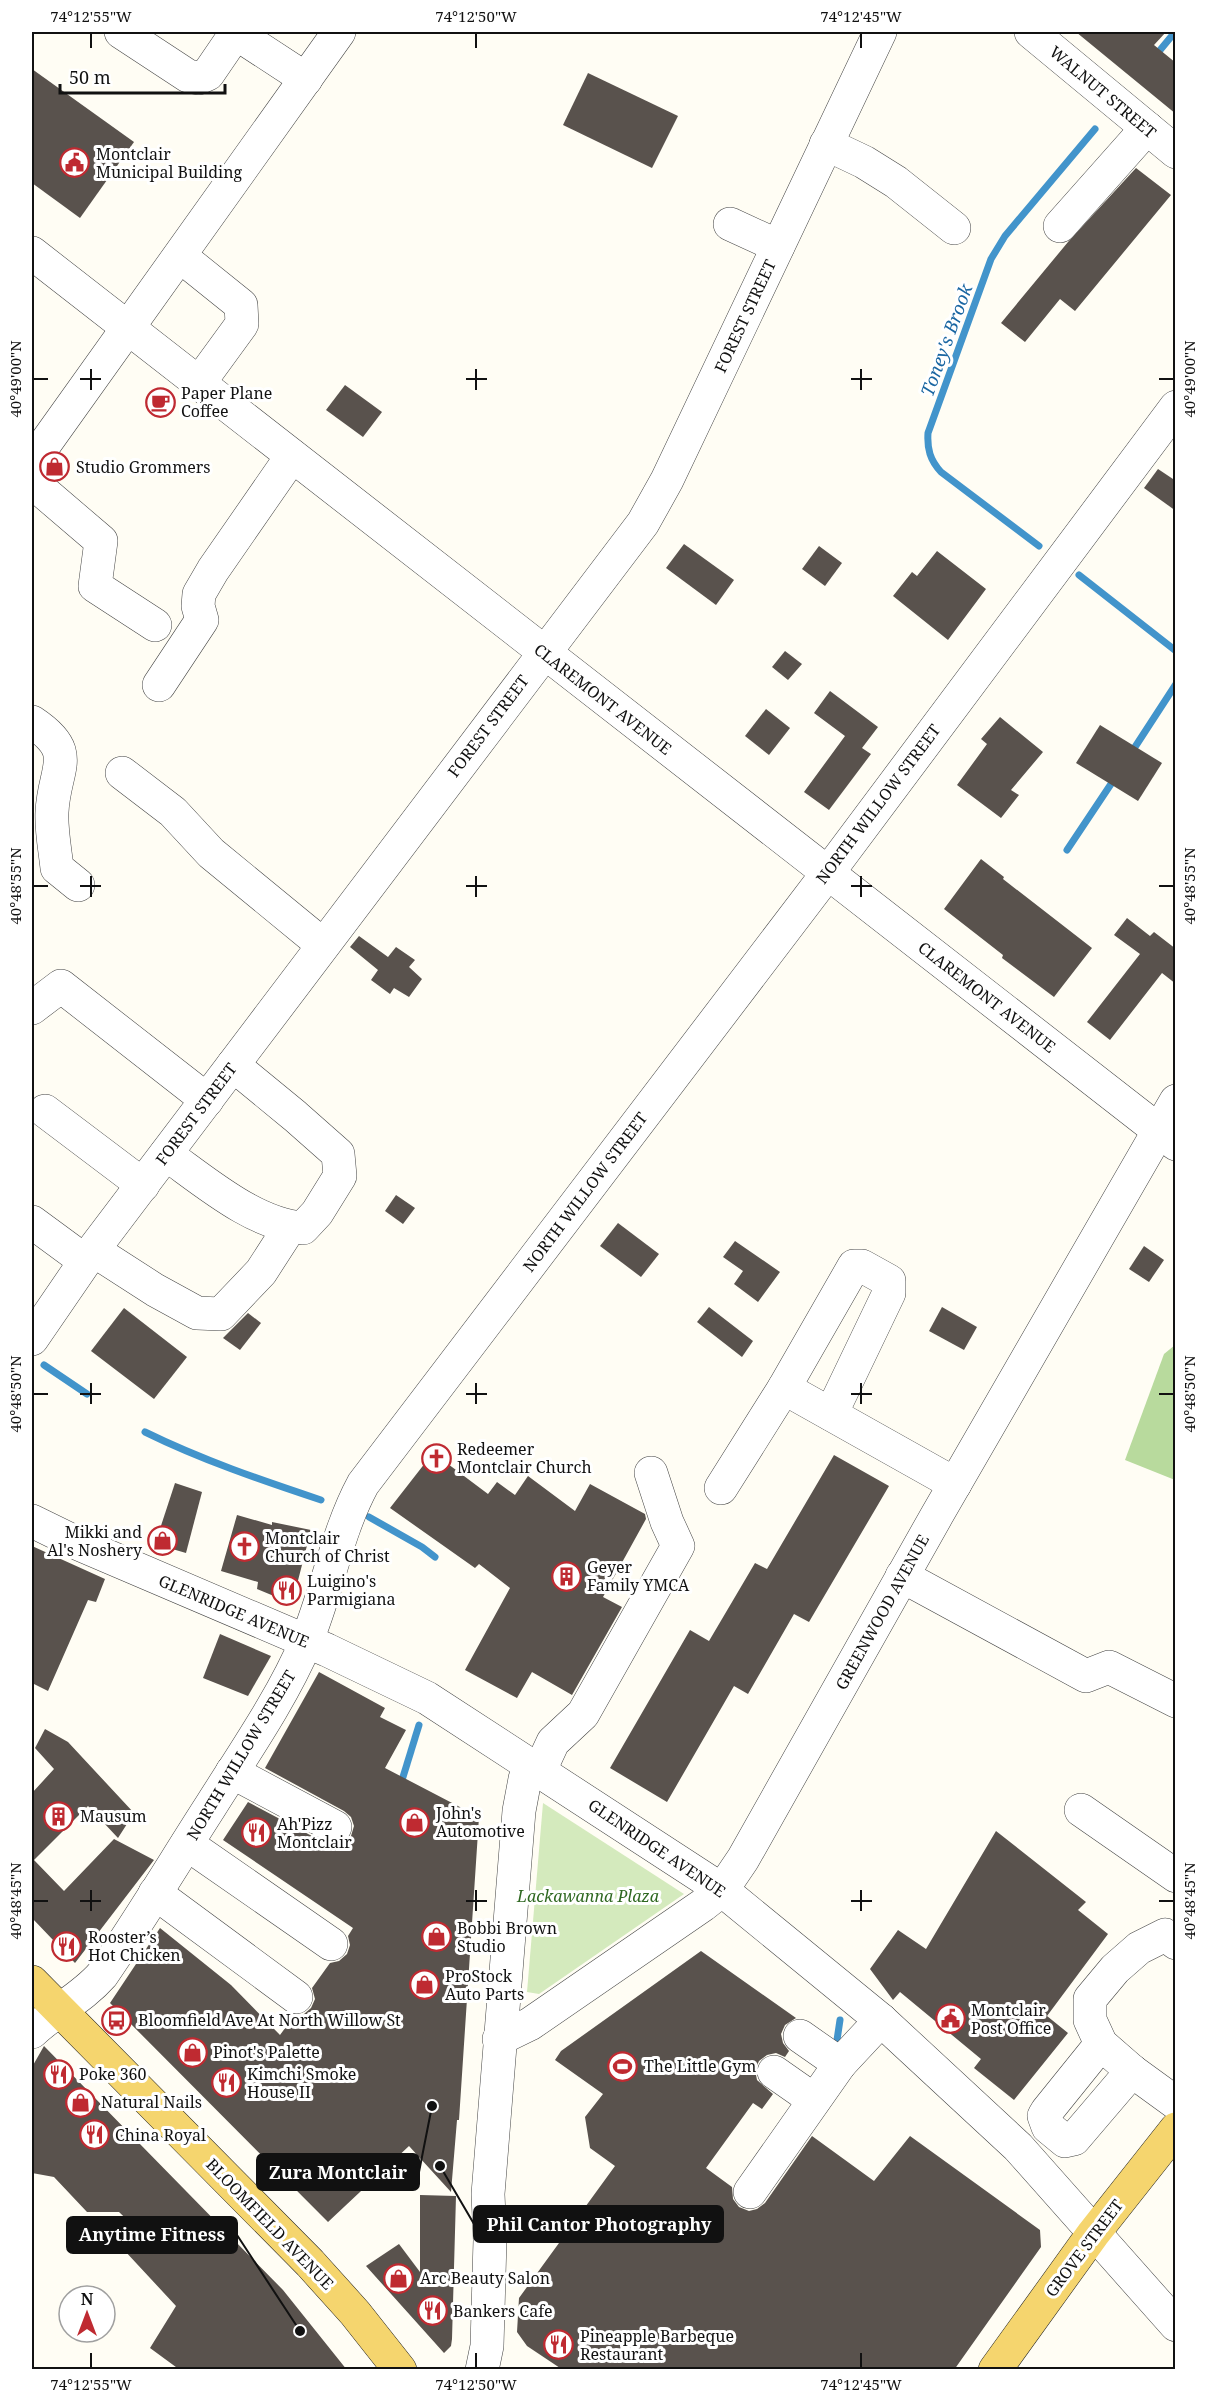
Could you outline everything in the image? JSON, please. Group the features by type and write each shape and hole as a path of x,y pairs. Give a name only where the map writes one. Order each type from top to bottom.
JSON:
{"main road":[{"name":"BLOOMFIELD AVENUE","path":"32,1982 310,2263 355,2313 400,2370"},
{"name":"GROVE STREET","path":"995,2370 1093,2234 1176,2129"}],"street":[{"path":"121,32 188,76 199,78 208,74 235,32 306,79"},
{"path":"32,462 339,32"},
{"name":"FOREST STREET","path":"35,1326 643,523 667,480 880,32"},
{"name":"WALNUT STREET","path":"1031,32 1176,152"},
{"path":"1060,226 1147,128"},
{"path":"826,144 864,162 896,182 954,228"},
{"path":"730,224 778,246"},
{"name":"CLAREMONT AVENUE","path":"32,253 1167,1137"},
{"path":"180,256 241,304 242,324 199,383"},
{"name":"NORTH WILLOW STREET","path":"32,2032 58,2009 89,1988 102,1975 232,1772 291,1674 306,1642 340,1536 363,1484 827,874 1176,407"},
{"path":"159,685 202,620 198,606 199,594 213,570 292,456"},
{"path":"32,482 101,541 95,586 155,625"},
{"path":"32,722 58,744 62,759 52,810 57,868 78,885"},
{"path":"122,772 173,812 211,853 323,945"},
{"path":"32,1008 61,986 207,1100"},
{"path":"166,1154 237,1205 290,1227 303,1228 317,1213 340,1176 338,1154 233,1065"},
{"name":"GREENWOOD AVENUE","path":"499,2038 530,2024 722,1890 743,1859 955,1484 1167,1137 1176,1101"},
{"path":"45,1111 143,1185"},
{"path":"32,1222 89,1256 197,1313 221,1314 261,1272 290,1227"},
{"path":"721,1488 784,1388 854,1266 862,1266 889,1281 889,1293 831,1414"},
{"path":"784,1388 955,1484"},
{"path":"482,2370 487,2346 490,2240 488,2194 499,2038 519,1812 524,1784 554,1742 583,1714 678,1546 651,1473"},
{"name":"GLENRIDGE AVENUE","path":"32,1521 74,1553 306,1642 427,1698 722,1890 881,2020 1018,2147 1176,2325"},
{"path":"902,1576 1086,1676 1109,1667 1176,1701"},
{"path":"232,1772 335,1827"},
{"path":"1081,1810 1176,1876"},
{"path":"187,1844 331,1944"},
{"path":"155,1893 296,1997"},
{"path":"1176,1943 1164,1935 1139,1948 1115,1969 1090,2000 1090,2020 1101,2044 1131,2071 1176,2103"},
{"path":"750,2192 840,2064 881,2020"},
{"path":"800,2036 840,2064"},
{"path":"1101,2044 1047,2111 1044,2116 1048,2127 1065,2141 1074,2139 1131,2071"},
{"path":"774,2072 814,2100"}],"green space":[{"path":"1175,1345 1175,1480 1125,1460 1164,1354"},
{"name":"Lackawanna Plaza","path":"543,1803 684,1894 539,1994 527,1992"}],"building":[{"path":"1076,32 1166,32 1154,45 1176,63 1176,114"},
{"name":"Montclair Municipal Building","path":"32,69 134,142 80,218 32,183"},
{"path":"588,73 678,116 652,168 563,125"},
{"path":"1136,168 1171,195 1075,311 1060,299 1025,342 1001,323 1068,242"},
{"path":"345,385 382,412 363,437 326,410"},
{"path":"1158,469 1176,481 1176,511 1144,488"},
{"path":"684,544 734,580 716,605 666,568"},
{"path":"819,546 842,563 825,586 802,569"},
{"path":"937,551 986,589 948,640 893,596 912,572 917,576"},
{"path":"785,651 802,664 788,680 772,667"},
{"path":"830,691 878,727 862,748 871,754 829,810 804,792 845,736 814,713"},
{"path":"766,709 790,728 769,755 745,736"},
{"path":"1000,717 1043,752 1011,790 1019,795 1001,818 957,785 987,744 981,739"},
{"path":"1100,725 1162,763 1138,801 1076,763"},
{"path":"981,859 1004,877 1003,879 1092,948 1054,997 1002,958 1003,955 944,909"},
{"path":"1127,918 1150,936 1154,932 1176,949 1176,984 1162,973 1110,1040 1087,1022 1140,954 1114,935"},
{"path":"359,936 388,957 396,947 415,960 409,967 422,979 409,997 394,988 390,994 371,980 378,970 350,947"},
{"path":"396,1195 415,1208 403,1224 385,1211"},
{"path":"618,1223 659,1254 641,1277 600,1246"},
{"path":"735,1241 780,1272 758,1302 734,1284 743,1271 723,1257"},
{"path":"1144,1246 1164,1260 1149,1282 1129,1269"},
{"path":"709,1307 753,1341 742,1357 697,1322"},
{"path":"942,1307 977,1327 964,1350 929,1331"},
{"path":"124,1308 187,1357 154,1399 91,1351"},
{"path":"248,1313 261,1323 240,1350 223,1338"},
{"path":"834,1455 889,1486 809,1622 794,1614 748,1694 734,1686 667,1802 610,1768 690,1630 709,1641 755,1563 767,1569"},
{"name":"Geyer Family YMCA","path":"429,1458 444,1468 448,1464 488,1494 497,1482 515,1495 528,1476 575,1511 590,1484 645,1514 646,1519 603,1597 622,1607 572,1695 532,1672 517,1698 465,1670 510,1588 479,1564 475,1568 390,1508"},
{"path":"175,1483 202,1492 186,1553 155,1544"},
{"path":"237,1515 272,1525 272,1522 311,1530 294,1596 286,1601 257,1589 258,1582 221,1571"},
{"path":"32,1546 105,1579 96,1602 88,1600 48,1691 32,1683"},
{"path":"220,1634 271,1656 248,1696 203,1678"},
{"path":"319,1672 385,1708 380,1717 406,1730 385,1768 479,1817 459,2120 457,2120 451,2192 409,2146 328,2222 110,2003 160,1928 231,1985 280,2035 294,2016 304,2014 311,2008 315,1999 312,1988 330,1963 339,1961 347,1954 350,1945 348,1936 353,1928 223,1840 248,1802 327,1844 336,1846 345,1843 351,1836 354,1826 351,1817 344,1811 265,1768"},
{"path":"45,1729 68,1742 134,1813 118,1838 88,1806 34,1860 64,1891 114,1839 154,1860 75,1963 32,1918 32,1793 54,1769 35,1748"},
{"path":"996,1831 1086,1902 1078,1910 1108,1934 1047,2016 1068,2033 1014,2100 974,2068 981,2059 900,1992 893,2000 870,1969 898,1930 926,1949"},
{"path":"701,1951 796,2018 785,2025 781,2034 783,2043 789,2051 785,2057 776,2053 767,2055 759,2061 755,2070 757,2080 773,2094 762,2109 753,2103 706,2168 732,2187 733,2199 739,2207 749,2211 765,2203 812,2136 874,2181 910,2136 1040,2230 1041,2247 954,2370 563,2370 527,2346 517,2332 519,2298 615,2166 590,2148 585,2117 603,2094 555,2060 561,2051"},
{"path":"44,2046 283,2290 347,2370 180,2370 150,2348 176,2306 124,2250 142,2234 119,2212 87,2212 54,2177 32,2173 32,2067"},
{"path":"420,2195 456,2196 452,2339 451,2346 444,2353 366,2266 399,2244 420,2272"}],"waterway":[{"name":"Toney's Brook","path":"1156,55 1175,32"},
{"name":"Toney's Brook","path":"1039,546 941,472 930,454 928,433 991,259 1005,236 1095,129"},
{"name":"Toney's Brook","path":"1079,575 1176,651"},
{"name":"Toney's Brook","path":"1135,747 1176,684"},
{"name":"Toney's Brook","path":"1067,850 1111,784"},
{"path":"44,1365 87,1394"},
{"path":"145,1432 210,1461 321,1500"},
{"path":"369,1517 422,1547 435,1557"},
{"path":"403,1777 419,1725"},
{"name":"Toney's Brook","path":"837,2040 840,2020"}],"place":[{"name":"Montclair Municipal Building","path":"75,163"},
{"name":"Paper Plane Coffee","path":"160,402"},
{"name":"Studio Grommers","path":"55,467"},
{"name":"Redeemer Montclair Church","path":"436,1458"},
{"name":"Mikki and Al's Noshery","path":"163,1541"},
{"name":"Montclair Church of Christ","path":"244,1547"},
{"name":"Geyer Family YMCA","path":"566,1576"},
{"name":"Luigino's Parmigiana","path":"286,1590"},
{"name":"Mausum","path":"59,1816"},
{"name":"John's Automotive","path":"415,1822"},
{"name":"Ah'Pizz Montclair","path":"256,1833"},
{"name":"Bobbi Brown Studio","path":"436,1937"},
{"name":"Rooster’s Hot Chicken","path":"67,1946"},
{"name":"ProStock Auto Parts","path":"424,1985"},
{"name":"Montclair Post Office","path":"950,2019"},
{"name":"Bloomfield Ave At North Willow St","path":"117,2020"},
{"name":"Pinot's Palette","path":"192,2052"},
{"name":"The Little Gym","path":"623,2066"},
{"name":"Poke 360","path":"58,2074"},
{"name":"Kimchi Smoke House II","path":"226,2083"},
{"name":"Natural Nails","path":"80,2102"},
{"name":"Zura Montclair","path":"432,2106"},
{"name":"China Royal","path":"94,2135"},
{"name":"Phil Cantor Photography","path":"440,2166"},
{"name":"Arc Beauty Salon","path":"399,2278"},
{"name":"Bankers Cafe","path":"432,2311"},
{"name":"Anytime Fitness","path":"300,2331"},
{"name":"Pineapple Barbeque Restaurant","path":"559,2345"}]}
